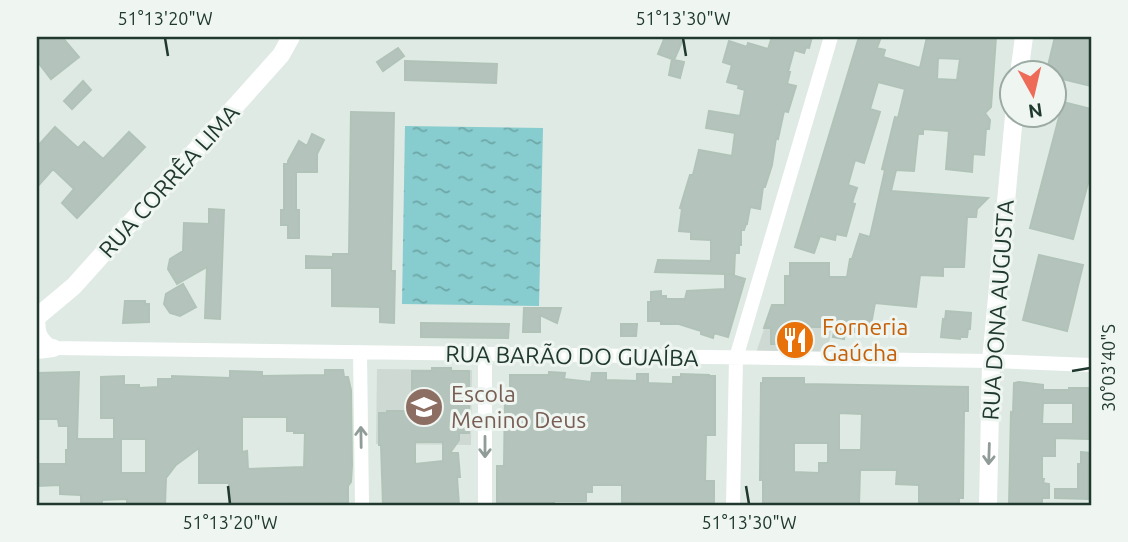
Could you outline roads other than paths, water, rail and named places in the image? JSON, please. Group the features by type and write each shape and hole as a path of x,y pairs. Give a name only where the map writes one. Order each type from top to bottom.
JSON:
{"street":[{"name":"RUA CORRÊA LIMA","path":"38,316 74,286 281,55 291,37"},
{"path":"733,505 736,358 831,37"},
{"path":"1021,60 1024,37"},
{"name":"RUA DONA AUGUSTA","path":"988,505 991,362 1013,130"},
{"name":"RUA BARÃO DO GUAÍBA","path":"38,316 42,347 1091,365"},
{"path":"360,352 362,505"},
{"path":"485,354 485,505"}],"water":[{"path":"405,126 543,128 539,306 402,304"}],"place":[{"name":"Forneria Gaúcha","path":"795,340"},
{"name":"Escola Menino Deus","path":"424,407"}]}
